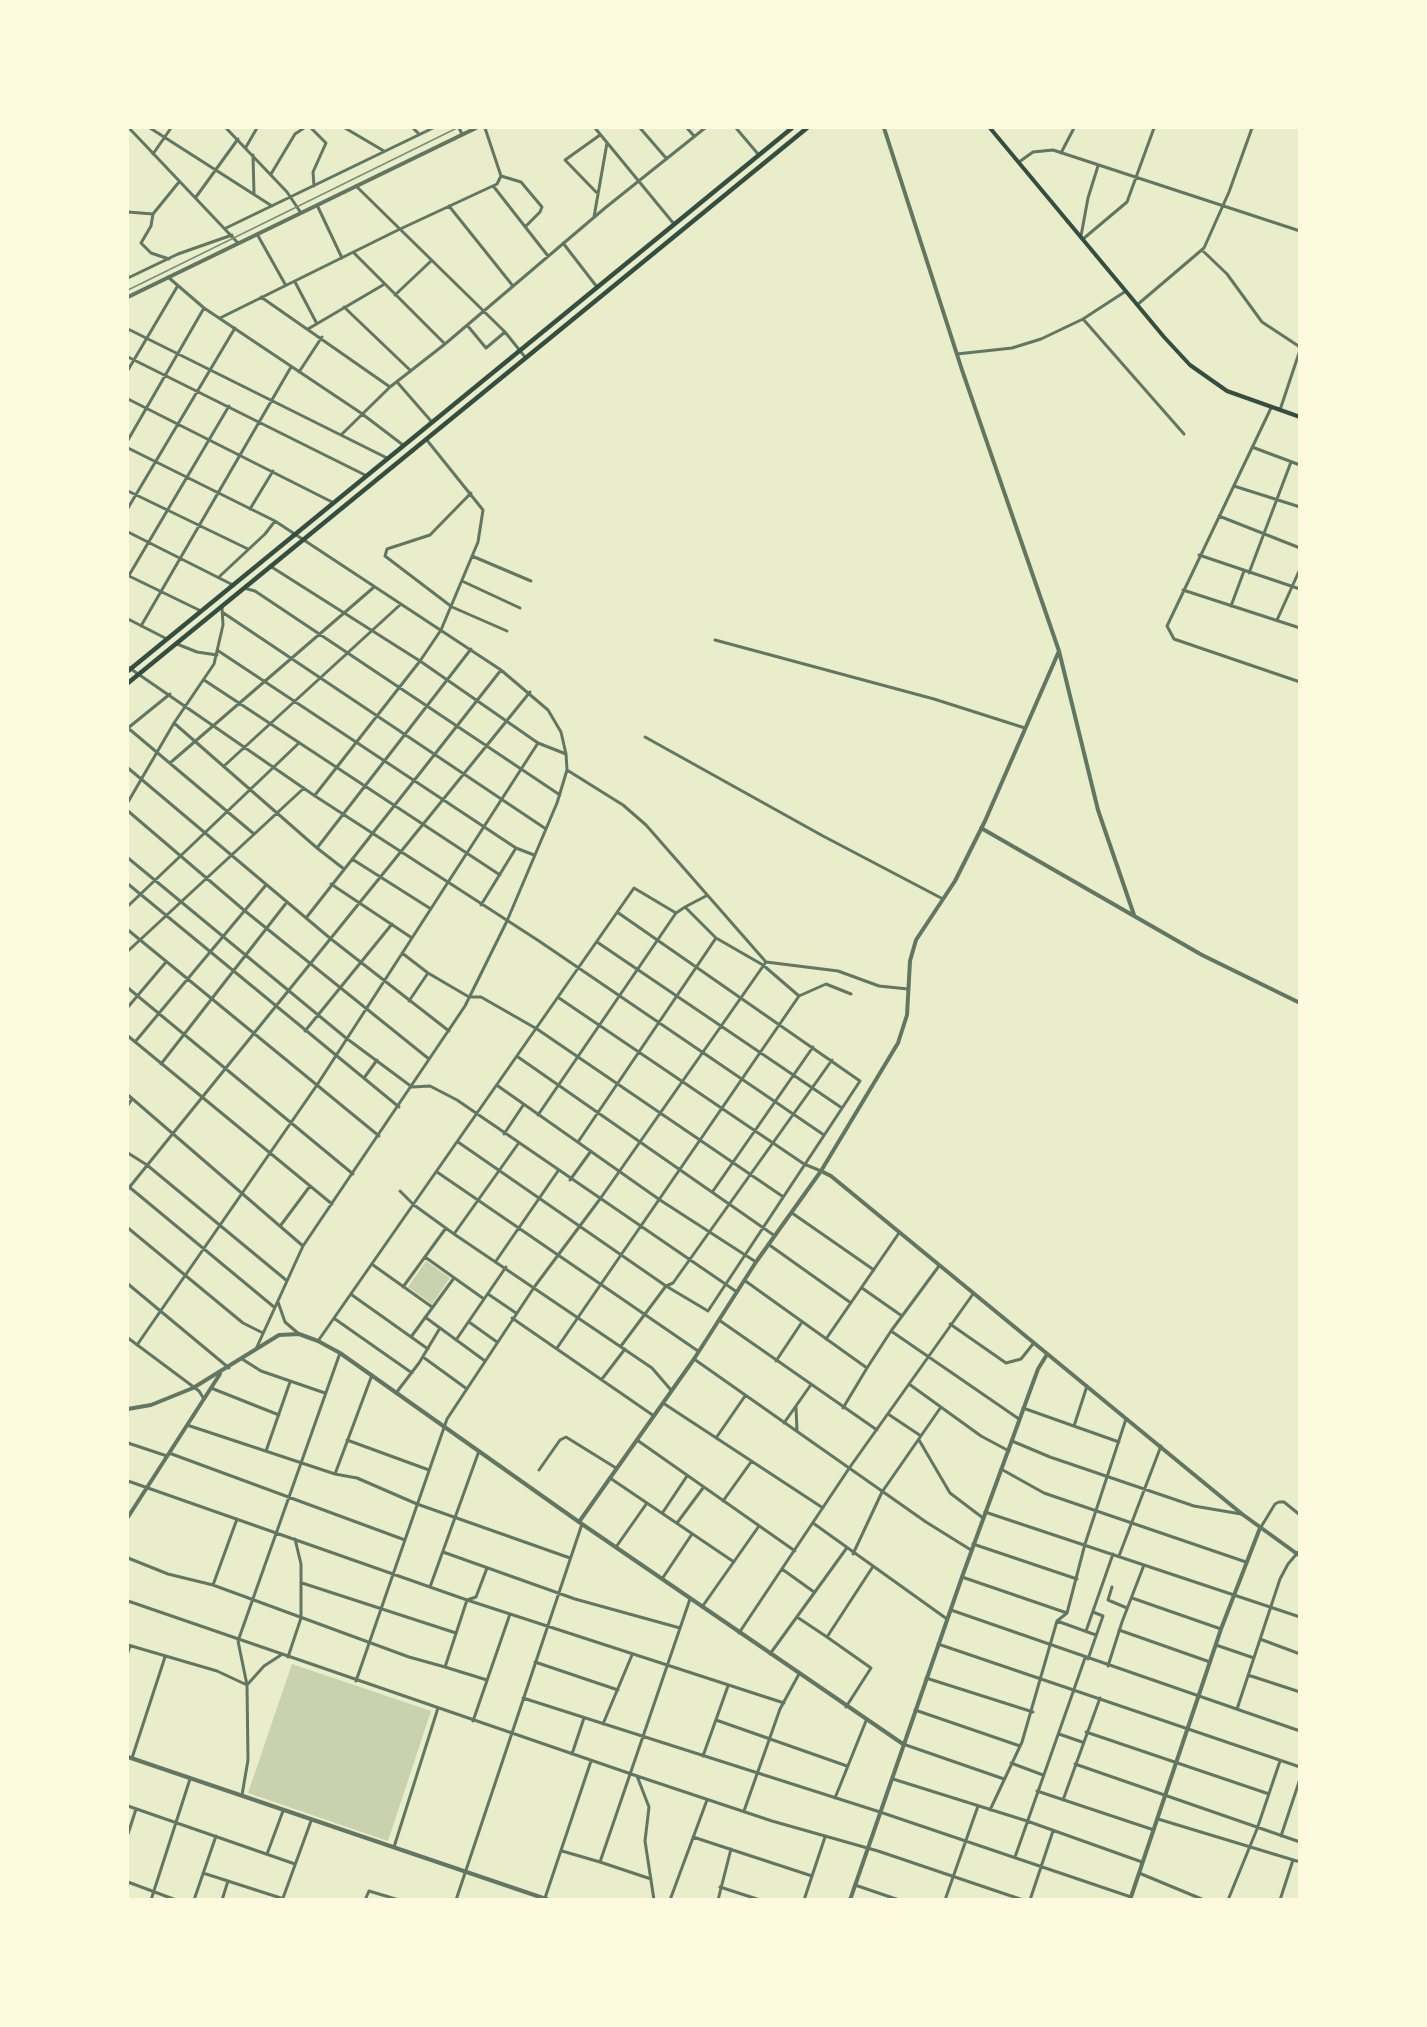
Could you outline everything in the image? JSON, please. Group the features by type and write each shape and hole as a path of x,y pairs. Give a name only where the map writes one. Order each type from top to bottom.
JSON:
{"main road":[{"path":"128,669 792,128"},
{"path":"128,683 222,609 270,566 807,128"},
{"path":"990,128 1178,352 1202,375 1227,391 1299,417"}],"street":[{"path":"131,128 238,243"},
{"path":"150,128 272,206"},
{"path":"153,154 171,128"},
{"path":"226,128 271,174 301,213"},
{"path":"246,147 257,128"},
{"path":"271,174 294,134 304,128"},
{"path":"311,128 326,143 313,172 314,186"},
{"path":"345,128 384,151"},
{"path":"413,128 419,134"},
{"path":"226,228 433,128"},
{"path":"459,128 462,134"},
{"path":"128,297 476,128"},
{"path":"220,318 285,284 295,282 354,254 398,230 501,181 485,128"},
{"path":"595,128 674,224"},
{"path":"640,128 666,158"},
{"path":"687,128 694,136"},
{"path":"341,435 390,387 705,128"},
{"path":"736,128 758,154"},
{"path":"884,128 957,354 1059,651 1098,810 1134,915"},
{"path":"1061,153 1074,128"},
{"path":"1082,237 1122,209 1137,178 1154,128"},
{"path":"1137,304 1202,250 1224,206 1252,128"},
{"path":"596,192 565,159 600,135"},
{"path":"196,197 218,170 238,139"},
{"path":"594,217 596,192 607,143"},
{"path":"1019,162 1039,150 1061,153 1299,231"},
{"path":"253,155 254,194"},
{"path":"1082,237 1088,198 1098,166"},
{"path":"501,176 521,182 542,207 525,227"},
{"path":"169,259 151,253 141,243 151,226 153,214 179,182"},
{"path":"356,186 398,230 505,332 526,358"},
{"path":"494,186 548,256"},
{"path":"317,205 342,258"},
{"path":"449,206 513,286"},
{"path":"128,212 153,214"},
{"path":"257,234 285,284"},
{"path":"128,278 169,259 232,235"},
{"path":"563,243 598,288"},
{"path":"1202,250 1227,274 1262,322 1299,349 1280,410"},
{"path":"354,254 445,344"},
{"path":"395,295 431,261"},
{"path":"167,277 204,308 361,413 403,445"},
{"path":"295,282 317,323"},
{"path":"308,329 383,285"},
{"path":"128,370 177,287"},
{"path":"957,354 1012,348 1041,339 1083,318 1126,291"},
{"path":"261,297 322,337 390,387"},
{"path":"344,306 411,371"},
{"path":"128,440 204,308"},
{"path":"1083,318 1184,434"},
{"path":"467,325 486,348 505,332"},
{"path":"128,508 235,328"},
{"path":"128,329 387,458"},
{"path":"299,372 322,337"},
{"path":"128,357 367,476"},
{"path":"141,626 291,367"},
{"path":"398,382 431,421"},
{"path":"128,399 334,503"},
{"path":"201,611 128,576 229,406"},
{"path":"1271,408 1167,626 1174,639 1299,682"},
{"path":"315,795 420,661 441,630 472,556 483,523 483,510 426,439"},
{"path":"1252,447 1299,465"},
{"path":"128,448 275,521 471,649 530,692 548,710 558,726 566,754 567,770 560,795 507,921 469,997 399,1107 303,1246 256,1349"},
{"path":"1249,573 1291,462"},
{"path":"250,509 273,471"},
{"path":"1234,486 1299,507"},
{"path":"128,491 166,512 248,549"},
{"path":"471,493 430,535 387,549 385,556 452,606 507,631"},
{"path":"1219,516 1299,548"},
{"path":"220,576 275,521"},
{"path":"128,532 220,576 233,585"},
{"path":"1199,555 1299,589"},
{"path":"472,556 531,581"},
{"path":"270,566 420,661 538,743 566,754"},
{"path":"1277,620 1299,569"},
{"path":"1231,606 1244,571"},
{"path":"462,581 520,608"},
{"path":"170,763 374,587"},
{"path":"244,588 255,591 318,636 560,795"},
{"path":"1183,590 1299,628"},
{"path":"224,766 401,604"},
{"path":"128,802 174,723 204,680 217,655 222,609 546,829"},
{"path":"128,619 166,639"},
{"path":"715,640 934,699 1026,728"},
{"path":"177,644 197,652 217,655"},
{"path":"317,848 471,649"},
{"path":"217,650 483,827 516,848 534,855"},
{"path":"456,1899 581,1523 616,1468 694,1359 756,1262 821,1171 898,1043 907,1015 910,961 916,940 944,900 981,828 1059,651"},
{"path":"128,669 170,694 273,768 507,921 824,1135"},
{"path":"306,918 501,670"},
{"path":"204,680 422,826 500,875"},
{"path":"275,1307 128,1187 530,692"},
{"path":"170,694 128,728 254,834"},
{"path":"174,723 344,869"},
{"path":"645,737 944,900"},
{"path":"128,906 298,743"},
{"path":"137,1345 317,1086 538,743"},
{"path":"128,768 383,982 449,1031"},
{"path":"567,770 623,805 639,818 765,964 799,996"},
{"path":"128,951 180,900 304,788"},
{"path":"128,811 204,878 429,1059"},
{"path":"981,828 1202,955 1299,1003"},
{"path":"481,905 516,848"},
{"path":"128,858 320,1013 346,1038 412,1086 430,1086 441,1090 737,1292"},
{"path":"352,859 431,909"},
{"path":"128,884 335,1057 399,1107"},
{"path":"331,884 412,938"},
{"path":"135,1042 160,1015 266,885"},
{"path":"318,1341 636,887 676,914"},
{"path":"538,1114 676,914 706,896"},
{"path":"160,1064 287,902"},
{"path":"685,907 716,938 765,964 838,971 879,986 908,989"},
{"path":"458,1142 666,1286 708,1311 860,1081 617,912"},
{"path":"305,1031 392,924"},
{"path":"128,930 379,1136"},
{"path":"578,1142 716,938"},
{"path":"597,942 842,1108"},
{"path":"402,953 428,973 469,997 481,997 537,1029 782,1196"},
{"path":"128,1007 166,962"},
{"path":"356,1681 444,1426 512,1318 580,1227 765,964"},
{"path":"409,1001 428,973"},
{"path":"557,1348 799,996 826,984 851,994"},
{"path":"128,988 353,1174"},
{"path":"559,998 772,1143 804,1164 821,1171 1242,1514 1298,1553 1285,1569 1237,1709"},
{"path":"128,1036 332,1204"},
{"path":"713,1191 813,1047"},
{"path":"518,1057 731,1203 775,1236"},
{"path":"364,1079 377,1060"},
{"path":"621,1346 642,1314 666,1286 674,1282 832,1060"},
{"path":"498,1086 660,1200 756,1262"},
{"path":"128,1095 303,1246"},
{"path":"128,1104 132,1099"},
{"path":"504,1134 524,1104"},
{"path":"454,1234 518,1144"},
{"path":"570,1179 591,1151"},
{"path":"128,1153 147,1165 286,1280"},
{"path":"496,1261 558,1171"},
{"path":"437,1172 698,1351"},
{"path":"280,1226 310,1186"},
{"path":"400,1191 414,1205 454,1234 535,1286 656,1371 671,1390"},
{"path":"791,1213 874,1270"},
{"path":"128,1228 243,1323 263,1333"},
{"path":"403,1287 446,1228"},
{"path":"826,1339 899,1233"},
{"path":"768,1245 851,1303"},
{"path":"425,1257 484,1299"},
{"path":"373,1265 432,1307"},
{"path":"843,1408 891,1331 939,1266"},
{"path":"456,1340 506,1267"},
{"path":"410,1337 454,1278"},
{"path":"744,1280 867,1368"},
{"path":"128,1284 229,1368"},
{"path":"862,1288 902,1316"},
{"path":"488,1294 516,1313"},
{"path":"739,1633 850,1467 973,1294"},
{"path":"352,1295 428,1349"},
{"path":"278,1300 283,1319 299,1334 340,1353 866,1721 903,1744 1004,1779"},
{"path":"425,1317 485,1362"},
{"path":"335,1318 412,1373"},
{"path":"512,1318 654,1416"},
{"path":"719,1320 810,1386 877,1430"},
{"path":"468,1322 497,1342"},
{"path":"776,1362 802,1322"},
{"path":"950,1324 1006,1363 1014,1363 1021,1359 1034,1344"},
{"path":"396,1393 423,1357 440,1328"},
{"path":"891,1331 927,1358 1019,1419"},
{"path":"128,1409 151,1405 193,1388 221,1373 279,1335 299,1334"},
{"path":"128,1338 199,1391 204,1399"},
{"path":"602,1379 625,1349"},
{"path":"242,1795 248,1760 247,1684 238,1641 340,1353"},
{"path":"850,1899 1000,1469 1046,1355"},
{"path":"423,1357 467,1389"},
{"path":"242,1359 261,1371 325,1393"},
{"path":"694,1359 850,1467 882,1492 971,1550"},
{"path":"128,1517 221,1373"},
{"path":"335,1474 372,1375"},
{"path":"266,1451 290,1382"},
{"path":"909,1384 981,1436 1008,1451"},
{"path":"784,1423 810,1386"},
{"path":"1074,1426 1087,1386"},
{"path":"211,1388 279,1415"},
{"path":"716,1438 745,1396"},
{"path":"663,1403 823,1508"},
{"path":"796,1406 797,1432"},
{"path":"853,1554 882,1492 941,1407"},
{"path":"1023,1408 1119,1442"},
{"path":"888,1414 920,1438 950,1493 983,1518"},
{"path":"990,1810 1033,1713 1039,1678 1057,1621 1067,1613 1078,1579 1085,1544 1126,1419"},
{"path":"187,1425 335,1474 357,1478 417,1504 570,1558"},
{"path":"539,1470 560,1440 567,1437 616,1468"},
{"path":"636,1439 795,1551"},
{"path":"347,1440 429,1470"},
{"path":"1012,1441 1194,1506 1242,1514"},
{"path":"128,1443 405,1539"},
{"path":"1119,1556 1161,1446"},
{"path":"430,1587 479,1451"},
{"path":"723,1501 751,1462"},
{"path":"1000,1469 1037,1490 1246,1562"},
{"path":"662,1513 687,1476"},
{"path":"610,1478 734,1562"},
{"path":"128,1481 467,1600 784,1703"},
{"path":"677,1523 703,1488"},
{"path":"523,1698 880,1812 1130,1898 1221,1629 1260,1528 1275,1504 1279,1502 1284,1502 1299,1515"},
{"path":"616,1547 647,1503"},
{"path":"985,1512 1299,1617"},
{"path":"213,1585 237,1519"},
{"path":"813,1523 872,1568 947,1619"},
{"path":"702,1607 759,1526"},
{"path":"662,1579 692,1534"},
{"path":"288,1657 302,1618 301,1564 295,1539"},
{"path":"974,1544 1078,1579"},
{"path":"770,1654 846,1549"},
{"path":"443,1552 575,1599 680,1628"},
{"path":"1086,1631 1113,1554"},
{"path":"128,1558 168,1574 213,1585 369,1642 487,1680"},
{"path":"1108,1666 1144,1565"},
{"path":"467,1600 476,1597 487,1568"},
{"path":"827,1637 872,1568"},
{"path":"782,1569 814,1592"},
{"path":"962,1577 1067,1613"},
{"path":"302,1583 456,1633"},
{"path":"1112,1587 1108,1600 1128,1609"},
{"path":"1132,1598 1221,1629"},
{"path":"600,1862 641,1736 690,1599"},
{"path":"445,1667 467,1600"},
{"path":"128,1601 238,1641 473,1721 512,1731 591,1761 707,1800 1023,1899"},
{"path":"951,1610 1299,1731"},
{"path":"1015,1857 1074,1689 1096,1635 1102,1616 1093,1612"},
{"path":"473,1721 510,1614"},
{"path":"797,1616 871,1668 846,1707"},
{"path":"1057,1621 1096,1635"},
{"path":"1119,1630 1210,1662"},
{"path":"1260,1639 1299,1654"},
{"path":"938,1644 1299,1767"},
{"path":"128,1652 129,1645 218,1671 247,1684"},
{"path":"1216,1645 1254,1658"},
{"path":"603,1724 632,1654"},
{"path":"247,1684 264,1666 281,1655"},
{"path":"165,1657 130,1758 547,1899 591,1761"},
{"path":"535,1662 618,1690"},
{"path":"744,1812 769,1738 800,1674"},
{"path":"1248,1674 1299,1692"},
{"path":"926,1678 1033,1713"},
{"path":"703,1756 728,1686"},
{"path":"1063,1800 1082,1742 1100,1698"},
{"path":"393,1848 438,1708"},
{"path":"915,1710 1020,1746"},
{"path":"572,1754 584,1718"},
{"path":"716,1720 847,1766"},
{"path":"835,1798 866,1721"},
{"path":"1086,1732 1269,1794"},
{"path":"1058,1734 1082,1742"},
{"path":"1228,1899 1257,1829 1280,1761"},
{"path":"1011,1763 1043,1775"},
{"path":"1075,1764 1164,1797 1299,1842"},
{"path":"637,1776 649,1807 645,1841 654,1899"},
{"path":"151,1899 178,1822 190,1778"},
{"path":"891,1778 1027,1821 1143,1863"},
{"path":"1281,1836 1299,1779"},
{"path":"1037,1791 1154,1830"},
{"path":"670,1899 707,1800"},
{"path":"128,1806 295,1864"},
{"path":"945,1899 978,1806"},
{"path":"128,1834 136,1809"},
{"path":"267,1854 283,1811"},
{"path":"1157,1819 1299,1862"},
{"path":"203,1873 284,1899 311,1821"},
{"path":"1030,1899 1053,1831"},
{"path":"194,1899 216,1836"},
{"path":"693,1837 812,1876"},
{"path":"804,1899 825,1837"},
{"path":"718,1899 731,1849"},
{"path":"562,1851 651,1879"},
{"path":"1280,1899 1293,1860"},
{"path":"1139,1873 1204,1899"},
{"path":"222,1899 228,1881"},
{"path":"128,1882 176,1899"},
{"path":"855,1885 898,1899"},
{"path":"720,1887 760,1899"},
{"path":"365,1899 369,1892 399,1899"}],"green space":[{"path":"426,1261 450,1278 432,1304 408,1287"},
{"path":"292,1664 431,1711 388,1841 248,1793"}],"railway":[{"path":"128,290 457,128"}]}
